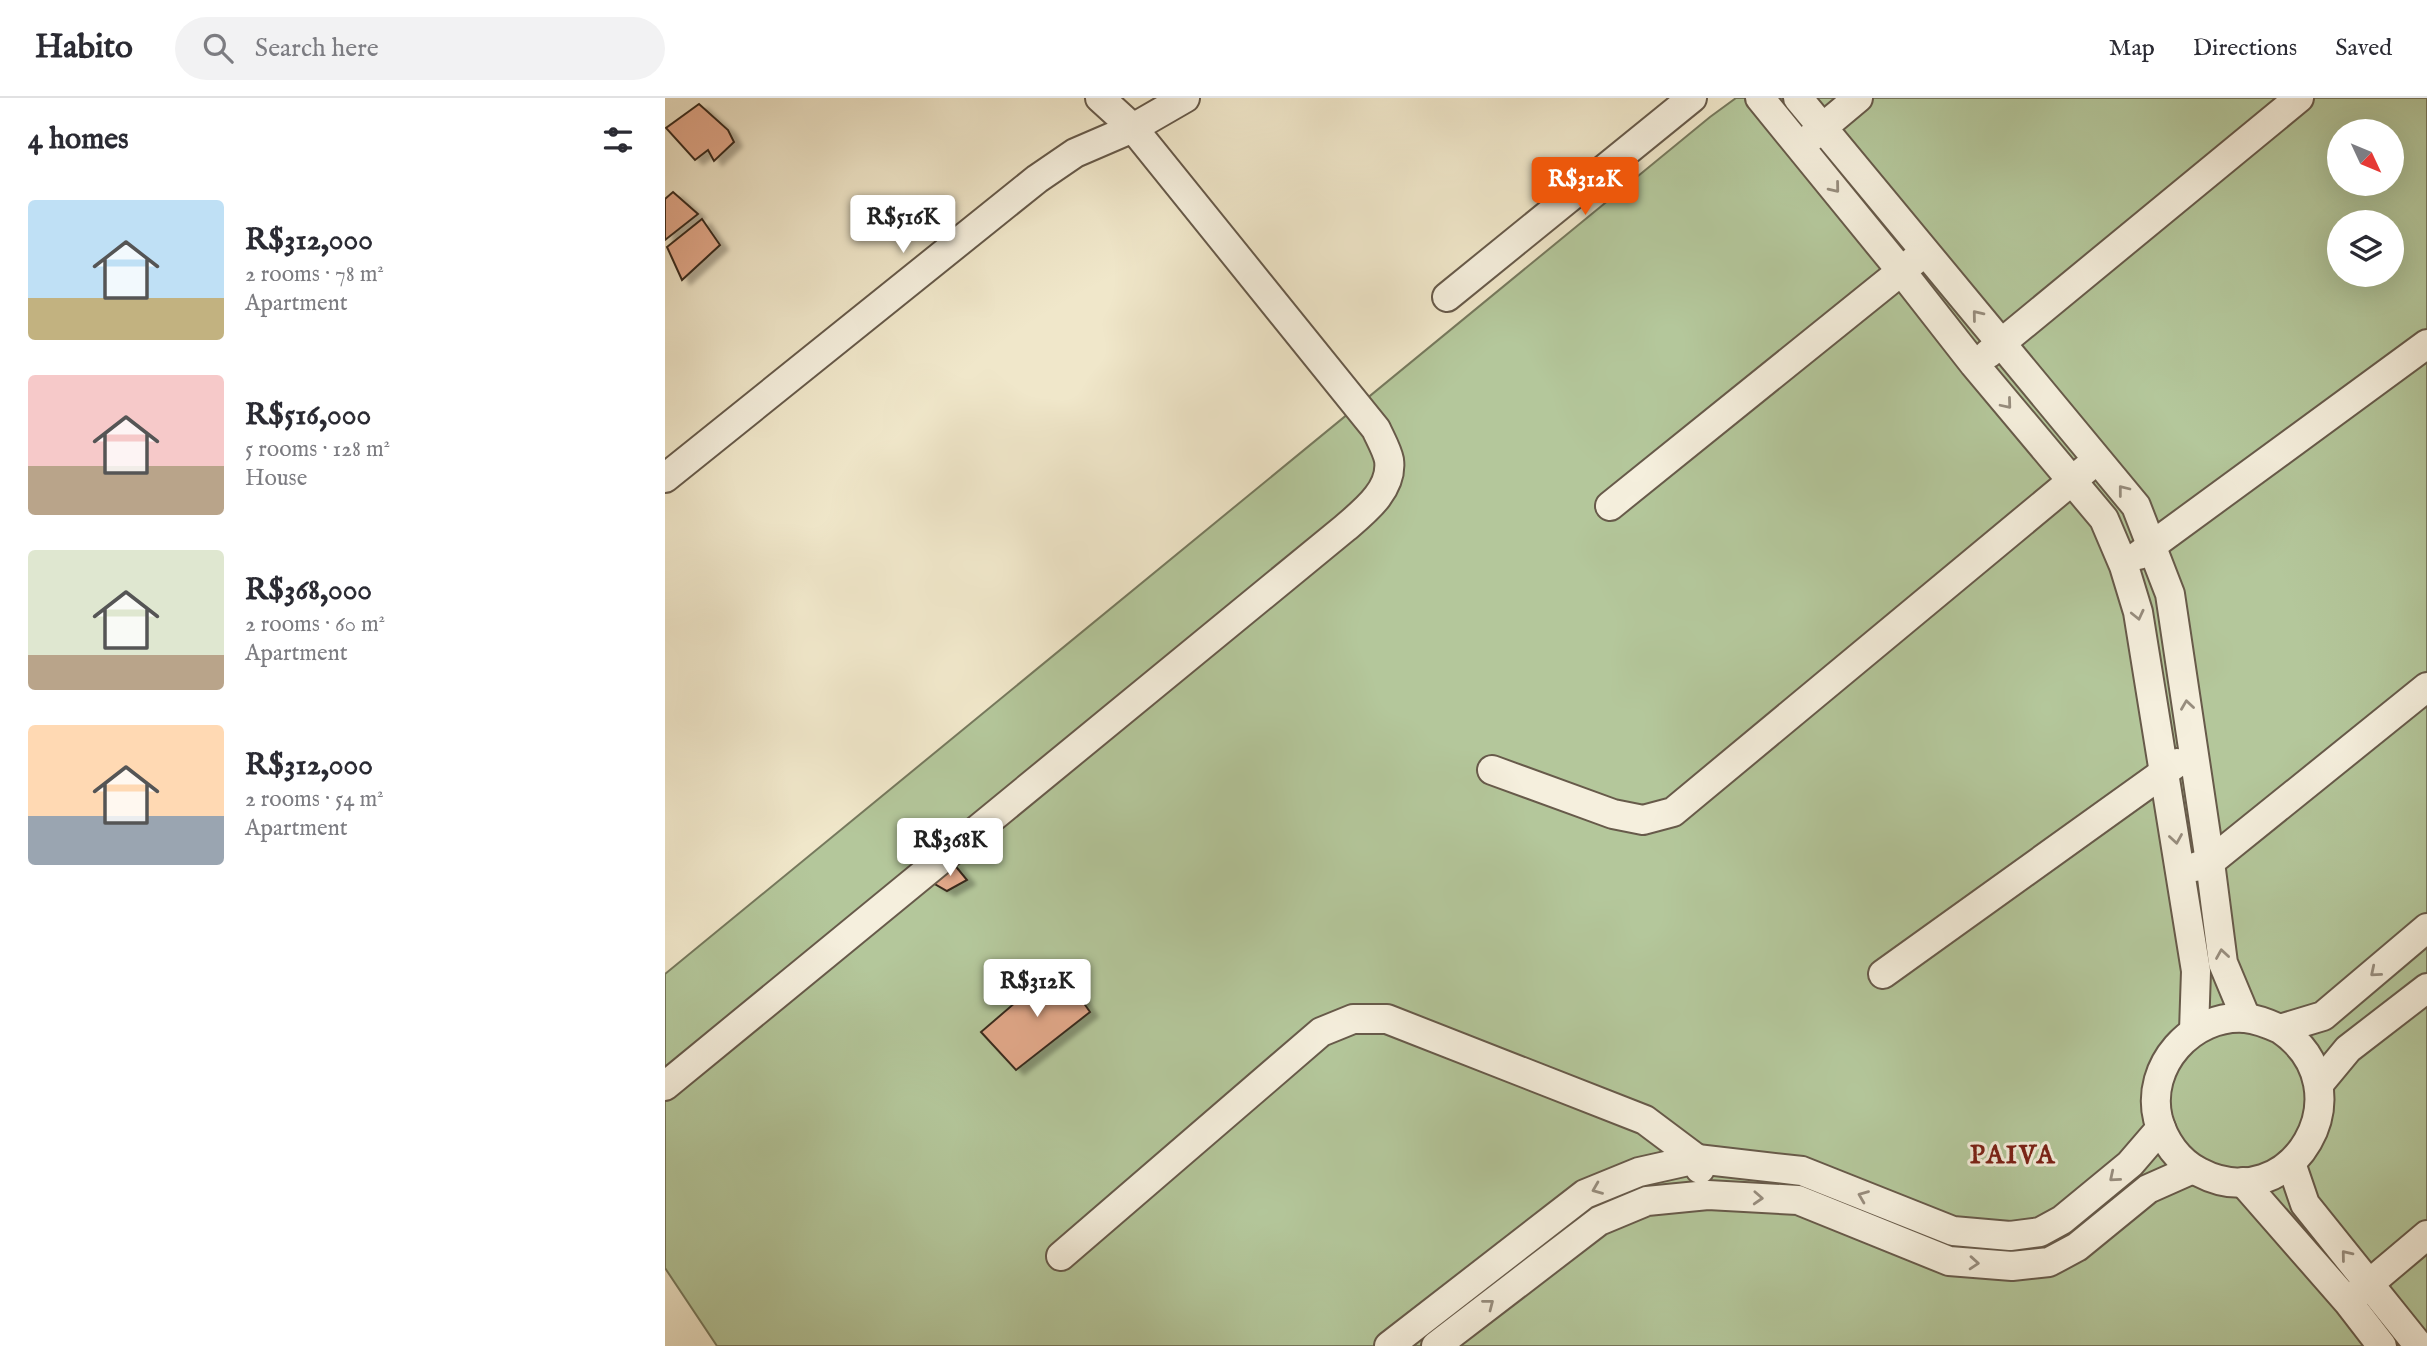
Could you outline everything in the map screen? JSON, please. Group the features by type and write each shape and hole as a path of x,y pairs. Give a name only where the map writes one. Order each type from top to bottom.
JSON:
{"street":[{"path":"665,1086 1345,528 1371,505 1387,481 1388,460 1376,429 1133,128 1100,98"},
{"path":"665,478 1037,179 1075,153 1133,128 1185,98"},
{"path":"1447,298 1692,98"},
{"path":"1760,98 1974,364 2104,519 2124,566 2138,612 2196,971 2194,1031"},
{"path":"1798,98 2136,506 2170,594 2223,963 2246,1018"},
{"path":"1801,147 1858,98"},
{"path":"1974,364 2299,98"},
{"path":"1610,506 1925,251"},
{"path":"2124,566 2427,344"},
{"path":"1492,770 1613,814 1643,820 1673,812 2098,458"},
{"path":"2181,872 2210,862 2427,687"},
{"path":"1883,974 2193,752"},
{"path":"2280,1029 2323,1016 2427,928"},
{"path":"2319,1084 2348,1049 2427,988"},
{"path":"2246,1018 2280,1029 2298,1044 2314,1067 2319,1084 2321,1101 2312,1135 2303,1150 2291,1163 2276,1173 2243,1182 2208,1177 2193,1169 2179,1158 2168,1144 2156,1110 2160,1074 2168,1058 2179,1043 2210,1023 2246,1018"},
{"path":"1061,1256 1321,1032 1353,1019 1387,1019 1645,1120 1697,1159 1708,1195"},
{"path":"1405,1341 1538,1229 1585,1194 1639,1172 1697,1159 1802,1171 1953,1231 2010,1236 2040,1232 2062,1220 2130,1164 2161,1128"},
{"path":"2291,1163 2305,1204 2370,1284 2407,1342"},
{"path":"1436,1346 1599,1221 1647,1201 1708,1195 1798,1200 1949,1261 2012,1266 2049,1262 2077,1247 2148,1189 2193,1169"},
{"path":"1639,1172 1647,1201"},
{"path":"2243,1182 2349,1302 2382,1346"},
{"path":"1892,1239 1899,1211"},
{"path":"2062,1220 2077,1247"},
{"path":"1538,1229 1556,1253"},
{"path":"2349,1302 2427,1235"}],"green space":[{"path":"1736,98 2427,98 2427,1346 717,1346 665,1268 665,974"}],"building":[{"path":"699,104 728,130 734,142 714,161 708,150 695,160 666,128"},
{"path":"673,192 698,214 665,240 665,199"},
{"path":"702,219 720,245 682,280 667,247"},
{"path":"953,863 967,880 947,891 933,883"},
{"path":"1058,966 1090,1012 1016,1070 981,1032"}],"district":[{"name":"PAIVA","path":"2013,1155"}]}
